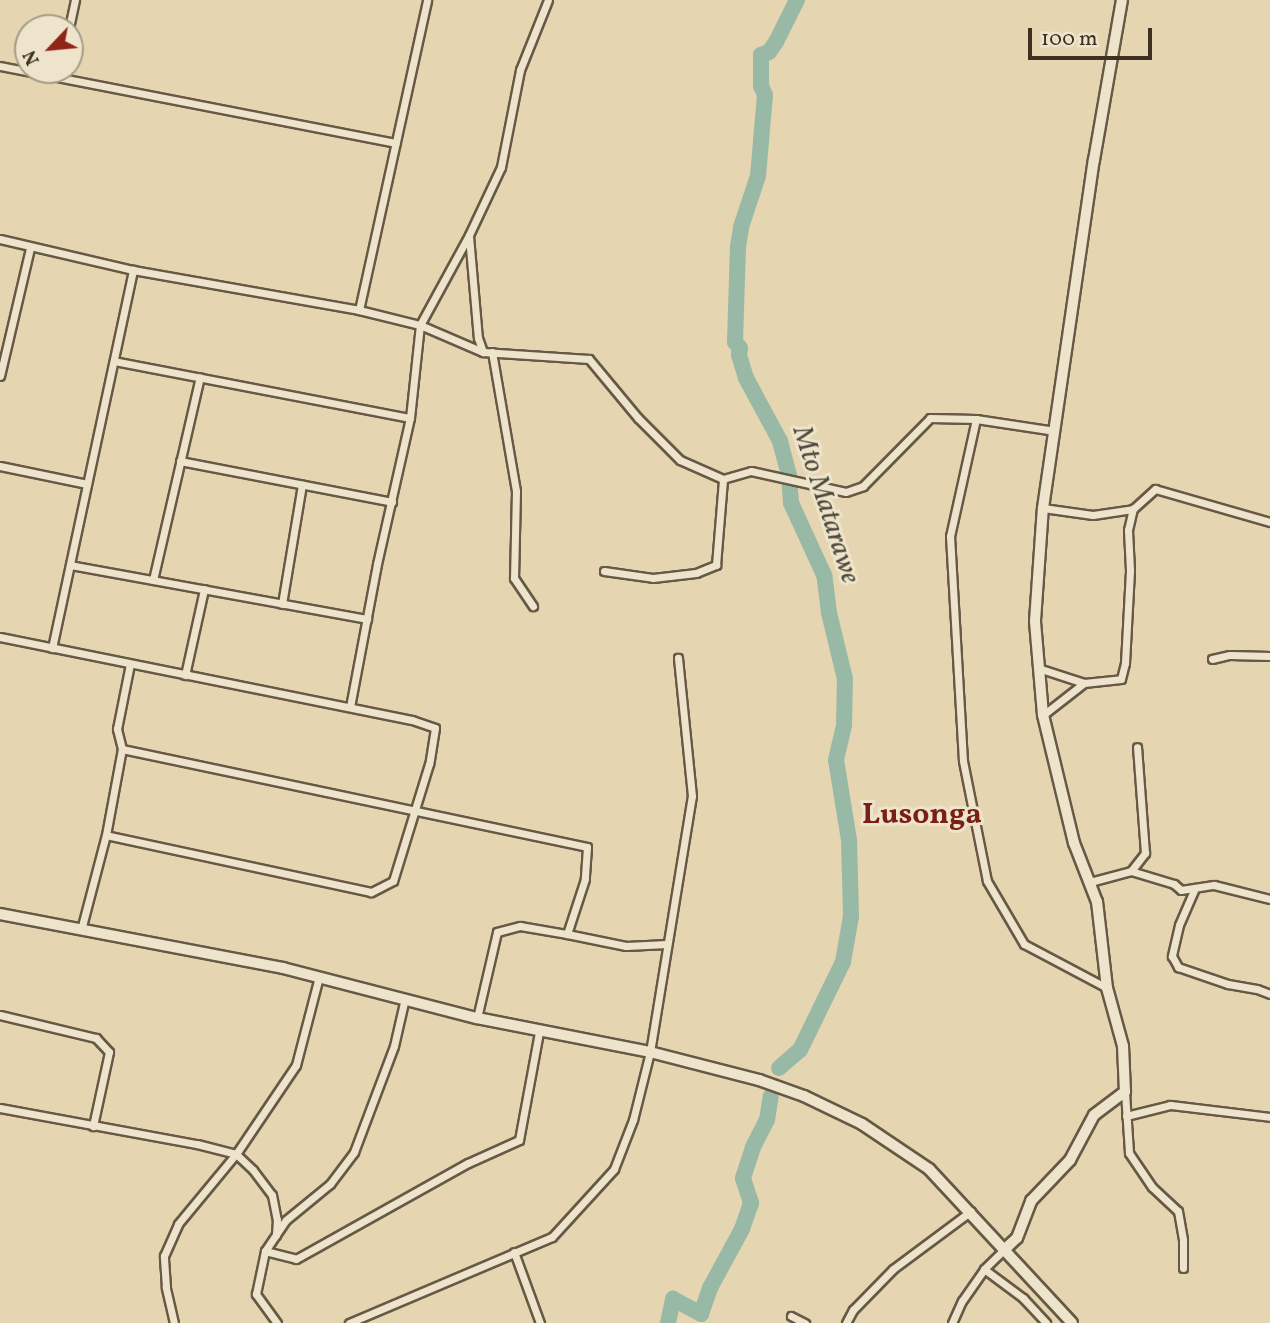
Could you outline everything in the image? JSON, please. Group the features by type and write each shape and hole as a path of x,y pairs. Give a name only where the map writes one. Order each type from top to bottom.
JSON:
{"street":[{"path":"359,310 427,0"},
{"path":"350,708 410,418 420,325 469,235 501,167 520,70 548,0"},
{"path":"1122,0 1090,186 1043,508 1035,621 1043,715 1074,843 1097,902 1107,988 1123,1046 1129,1153 1152,1188 1178,1211 1183,1240 1183,1268"},
{"path":"84,80 396,143"},
{"path":"469,235 478,338 488,352 516,491 514,578 533,607"},
{"path":"0,239 134,270 359,310 420,325 488,352 589,359 638,418 680,460 723,479 751,471 846,492 863,486 930,418 976,419 1055,431"},
{"path":"0,376 30,248"},
{"path":"52,648 134,270"},
{"path":"0,337 9,339"},
{"path":"114,361 410,418"},
{"path":"153,580 200,377"},
{"path":"976,419 950,536 963,761 988,881 1024,944 1107,988"},
{"path":"180,461 392,502"},
{"path":"0,466 87,484"},
{"path":"604,571 653,578 695,573 716,565 723,479"},
{"path":"282,604 302,485"},
{"path":"1043,508 1093,515 1133,509 1156,489 1270,522"},
{"path":"1038,668 1084,683 1121,679 1125,663 1130,570 1128,530 1133,509"},
{"path":"70,565 367,619"},
{"path":"185,675 204,589"},
{"path":"0,637 412,720 435,728 429,764 413,808 393,881 371,892 106,835"},
{"path":"1212,659 1230,655 1270,656"},
{"path":"349,1323 552,1237 614,1169 633,1120 650,1052 692,796 678,658"},
{"path":"81,930 106,835 122,749 117,729 130,664"},
{"path":"1043,715 1084,683"},
{"path":"1131,872 1145,853 1137,747"},
{"path":"122,749 413,808 587,847 585,879 567,934"},
{"path":"1090,882 1131,872 1174,884 1181,890 1223,887 1270,900"},
{"path":"1195,888 1179,925 1172,956 1178,967 1270,995"},
{"path":"0,914 319,978 477,1018 650,1052 759,1080 862,1124 929,1169 971,1211 1072,1323"},
{"path":"477,1018 497,932 520,926 626,946 667,944"},
{"path":"174,1323 166,1287 164,1256 178,1224 236,1154 296,1065 319,978"},
{"path":"276,1323 256,1294 265,1251 286,1220 330,1184 354,1152 394,1046 405,998"},
{"path":"0,1015 96,1038 109,1052 93,1126"},
{"path":"265,1251 296,1259 468,1163 519,1140 539,1032"},
{"path":"952,1323 962,1301 984,1269 1017,1238 1026,1222 1031,1201 1070,1160 1094,1115 1125,1092"},
{"path":"1126,1116 1170,1105 1270,1117"},
{"path":"0,1108 197,1144 236,1154 272,1195 277,1220 275,1236"},
{"path":"846,1323 853,1310 892,1269 971,1211"},
{"path":"514,1252 540,1323"},
{"path":"984,1269 1023,1298 1044,1322"},
{"path":"790,1316 805,1323"}],"waterway":[{"name":"Mto Matarawe","path":"779,1068 800,1050 843,962 851,916 849,840 836,760 844,725 845,679 829,613 824,575 791,503 789,475 780,441 746,378 739,355 740,348 735,342 738,247 741,227 758,176 765,95 761,86 761,55 769,52 776,42 797,0"},
{"name":"Mto Matarawe","path":"668,1323 673,1299 701,1314 710,1288 742,1229 751,1203 743,1178 753,1147 767,1120 771,1096"}],"district":[{"name":"Lusonga","path":"922,815"}]}
